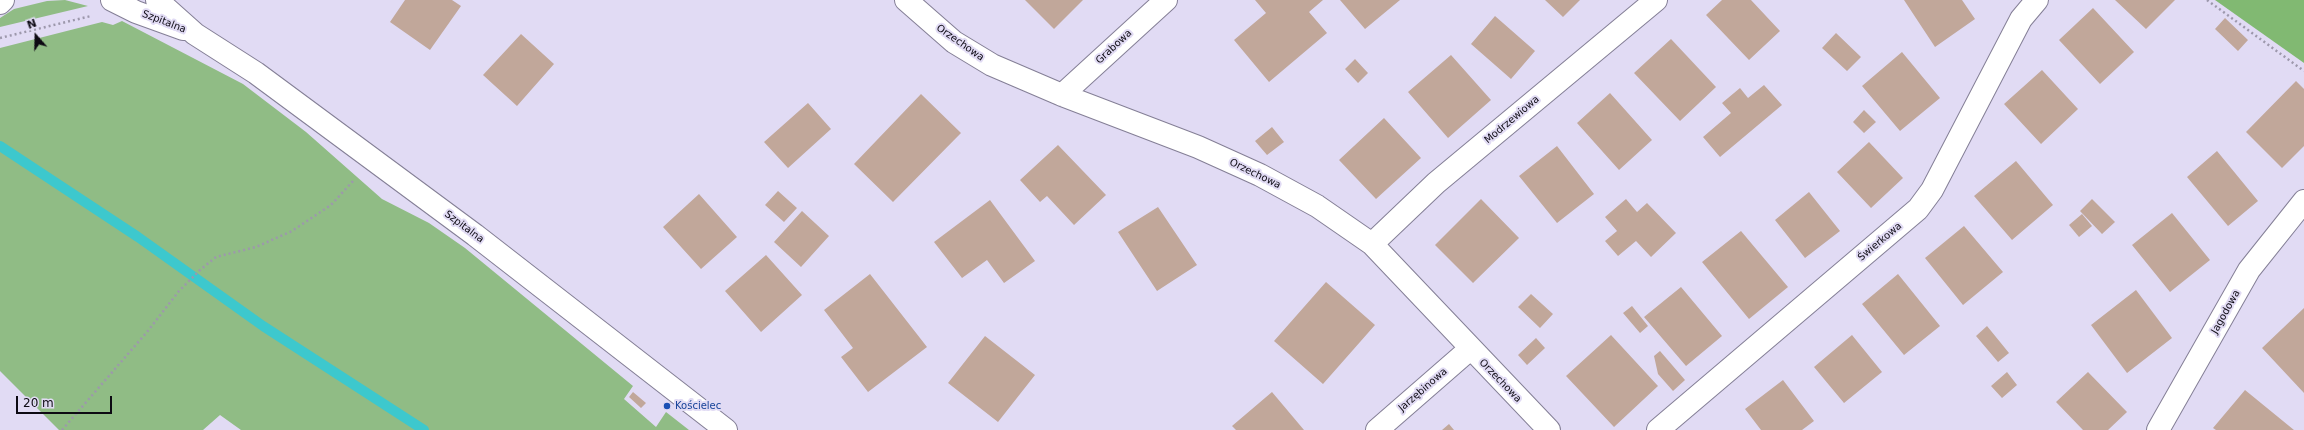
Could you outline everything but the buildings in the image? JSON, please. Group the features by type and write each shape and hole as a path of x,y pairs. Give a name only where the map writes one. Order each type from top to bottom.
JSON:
{"street":[{"path":"0,3 3,0"},
{"name":"Szpitalna","path":"112,0 136,12 195,34"},
{"name":"Szpitalna","path":"157,0 195,34 256,73 475,235 726,430"},
{"name":"Orzechowa","path":"906,0 954,42 992,65 1062,95 1198,147 1260,175 1317,206 1372,244 1470,349 1549,430"},
{"name":"Grabowa","path":"1062,95 1166,0"},
{"name":"Modrzewiowa","path":"1372,244 1436,183 1656,0"},
{"name":"Świerkowa","path":"1658,430 1918,209 1932,190 2021,19 2037,0"},
{"name":"Jagodowa","path":"2158,430 2249,270 2304,201"},
{"name":"Jarzębinowa","path":"1377,430 1470,349"}],"path":[{"path":"2207,0 2304,71"},
{"path":"0,38 95,14"},
{"path":"62,430 169,305 179,291 200,270 216,257 256,247 292,231 332,205 372,160"}],"green space":[{"path":"65,0 88,6 0,27 0,18 14,9 47,1"},
{"path":"2215,0 2304,0 2304,63"},
{"path":"122,21 243,84 306,132 382,199 429,223 465,248 633,386 624,399 656,427 666,412 689,430 241,430 220,415 203,430 59,430 0,371 0,48 102,22 113,25"}],"waterway":[{"path":"0,146 138,237 263,326 424,430"}],"place":[{"name":"Kościelec","path":"667,406"}]}
